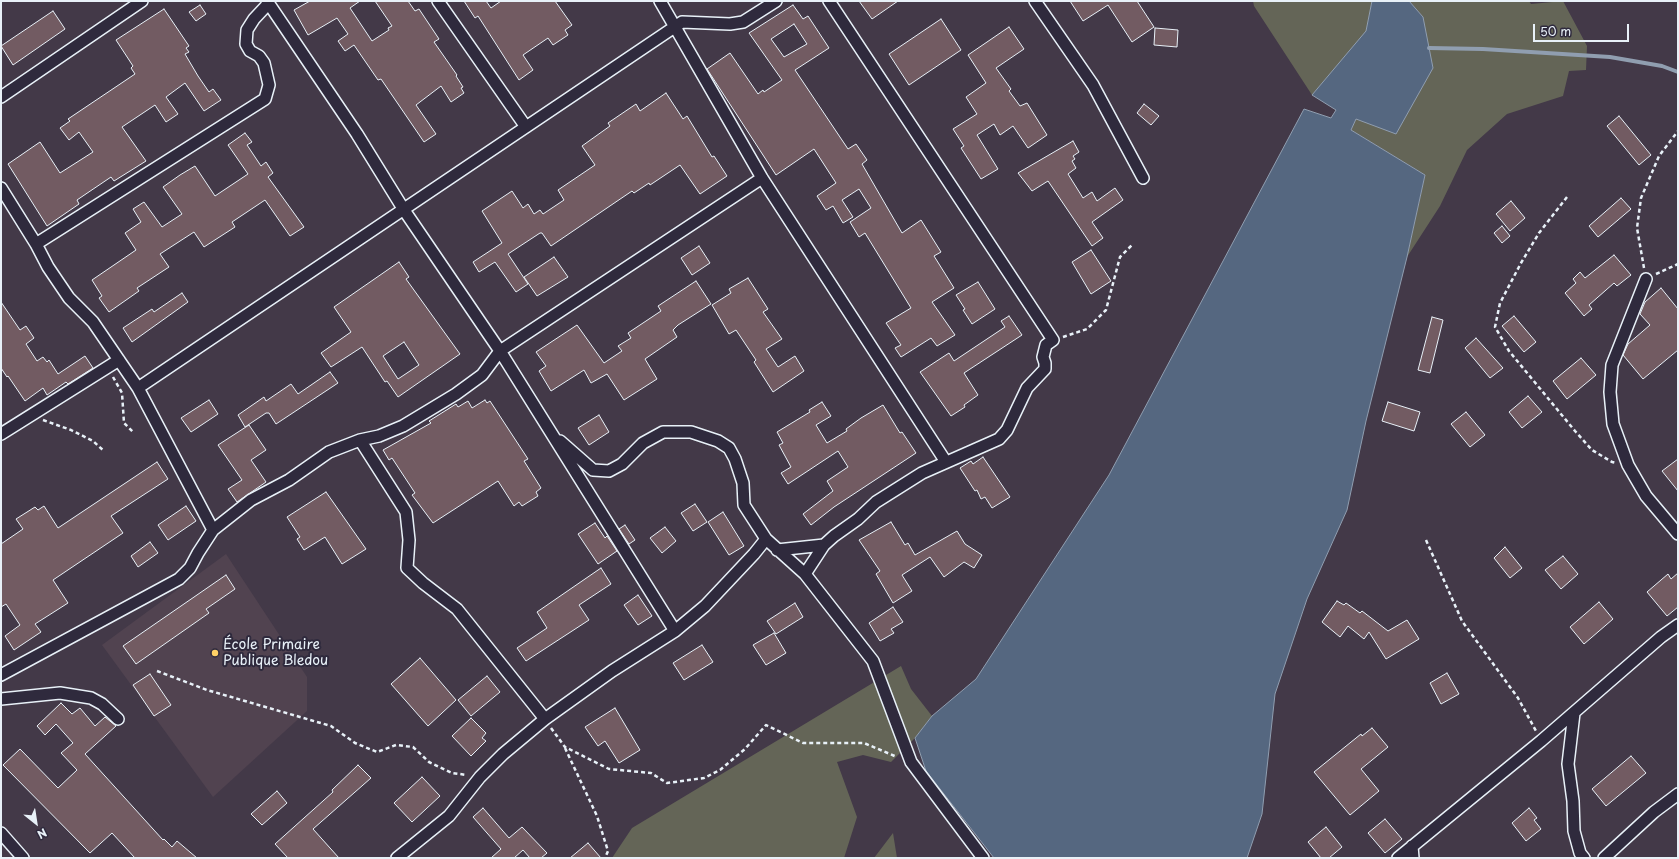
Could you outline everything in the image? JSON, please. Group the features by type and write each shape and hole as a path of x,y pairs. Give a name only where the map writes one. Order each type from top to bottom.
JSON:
{"street":[{"path":"1,97 142,1"},
{"path":"438,1 526,126"},
{"path":"660,1 762,178 946,462"},
{"path":"138,388 682,22 730,24 743,22 776,1"},
{"path":"806,574 824,545 834,536 858,520 876,502 922,473 999,439 1007,430 1027,388 1044,369 1045,363 1043,357 1046,345 1052,340 829,1"},
{"path":"1035,1 1093,85 1144,178"},
{"path":"36,244 265,99 269,85 264,63 259,56 250,51 246,44 247,30 268,2 357,134 404,210 500,351 675,631"},
{"path":"1,675 179,579 190,568 213,530 251,500 289,480 329,452 360,440 379,436 403,426 456,394 482,375 500,351 762,178"},
{"path":"1,188 36,244 48,267 69,298 93,322 138,388 213,530"},
{"path":"1646,280 1612,365 1610,392 1613,424 1628,465 1646,496 1678,534"},
{"path":"1,434 32,416 119,360"},
{"path":"551,432 593,470 609,471 622,464 644,442 663,432 691,432 718,441 729,448 735,459 743,483 744,505 766,539 806,574 873,661 911,762 983,858"},
{"path":"360,440 406,512 408,540 406,568 457,609 545,719"},
{"path":"397,858 449,816 480,777 503,754 545,719 612,671 675,631 705,606 754,554 766,539"},
{"path":"777,550 824,545"},
{"path":"1398,858 1541,741 1622,670 1678,625"},
{"path":"1,699 60,693 91,698 102,704 118,719"},
{"path":"1574,713 1568,764 1574,801 1574,831 1580,853 1584,858"},
{"path":"1604,858 1654,812 1678,794"},
{"path":"1,833 23,858"},
{"path":"1412,846 1413,858"}],"path":[{"path":"1678,131 1659,156 1641,198 1637,228 1646,280 1678,264"},
{"path":"1567,197 1539,233 1521,263 1500,303 1495,327 1509,351 1592,450 1612,462 1628,465"},
{"path":"1052,340 1087,329 1102,316 1110,301 1120,257 1133,244"},
{"path":"107,368 122,393 124,422 134,433"},
{"path":"32,416 71,430 93,442 104,451"},
{"path":"1426,540 1462,621 1518,698 1541,741"},
{"path":"157,671 207,690 331,726 356,743 377,752 396,745 413,747 429,762 452,772 480,777"},
{"path":"545,719 565,747 598,816 608,851 605,858"},
{"path":"565,747 609,769 651,773 666,783 704,778 720,770 746,749 766,725 803,743 864,743 911,762"}],"shaded area":[{"path":"226,554 307,677 307,711 213,797 102,645"}],"green space":[{"path":"1253,1 1372,1 1367,31 1312,95 1254,6"},
{"path":"1409,1 1529,1 1531,4 1563,1 1587,46 1586,70 1569,71 1563,96 1507,114 1467,150 1440,206 1407,257 1425,175 1351,130 1356,119 1423,17"},
{"path":"901,666 911,689 932,716 915,738 891,762 863,755 837,762 857,817 844,858 612,858 632,828"},
{"path":"893,833 897,858 874,858"}],"water":[{"path":"1372,1 1409,1 1423,17 1433,68 1396,134 1356,119 1351,130 1425,175 1407,257 1366,421 1347,510 1307,599 1275,694 1262,814 1247,858 994,858 926,771 915,738 932,716 976,679 1109,475 1304,109 1331,118 1336,110 1312,95 1366,31"}],"building":[{"path":"310,1 360,1 350,8 372,41 389,30 388,28 392,26 375,1 408,1 415,11 419,9 439,39 434,42 457,75 456,76 463,87 461,88 464,93 451,102 441,86 416,105 436,134 424,142 381,79 378,80 354,45 345,51 338,41 348,34 337,18 308,35 294,10"},
{"path":"464,1 486,1 491,8 501,1 555,1 572,25 565,30 568,35 553,45 548,38 523,55 533,70 519,80 478,16 475,18"},
{"path":"859,1 898,1 872,19"},
{"path":"1070,1 1137,1 1154,27 1132,42 1108,5 1083,21"},
{"path":"200,5 206,14 196,21 189,12"},
{"path":"793,5 803,19 808,16 829,48 795,70 848,149 856,144 867,160 862,164 902,233 921,220 941,252 934,256 954,288 932,302 955,335 937,346 931,338 901,357 895,348 901,345 886,323 911,308 865,233 859,237 850,222 871,208 859,189 842,200 853,217 843,223 833,206 826,210 817,196 836,183 814,149 776,175 707,69 730,53 758,94 763,90 764,92 782,80 749,33","holes":["794,24 807,44 784,57 771,39"]},
{"path":"164,9 189,46 186,48 189,52 185,54 198,76 209,92 213,89 221,100 204,111 185,83 166,97 178,114 166,122 155,105 122,127 146,161 114,181 111,177 77,200 79,204 47,226 8,164 40,142 60,173 93,152 79,132 69,140 60,128 70,121 68,119 135,74 131,68 133,66 116,40"},
{"path":"53,11 65,29 13,65 1,46"},
{"path":"941,19 961,50 909,85 889,54"},
{"path":"1009,27 1024,49 996,68 1011,89 1009,91 1020,106 1027,103 1047,135 1028,148 1013,126 1000,135 994,124 977,135 998,169 981,179 961,148 964,146 953,129 977,114 966,97 986,83 968,55"},
{"path":"1155,28 1178,30 1177,47 1154,45"},
{"path":"666,93 683,119 687,116 712,157 714,156 727,176 700,194 680,165 650,185 649,183 634,193 632,191 551,246 542,233 540,233 508,254 528,284 516,292 495,262 479,272 473,262 502,243 482,211 512,191 523,208 528,204 534,214 540,210 543,214 564,200 558,190 595,165 582,146 610,126 608,123 636,104 640,111"},
{"path":"1144,104 1159,116 1151,125 1137,113"},
{"path":"1619,116 1651,155 1639,165 1607,126"},
{"path":"245,133 252,142 247,145 261,166 266,162 273,173 268,177 304,227 290,236 265,200 232,222 235,227 204,247 194,232 160,254 169,267 137,288 139,291 109,312 99,298 102,296 92,280 136,250 125,233 141,222 133,209 144,202 162,227 182,214 163,187 180,175 195,166 215,196 248,174 228,145"},
{"path":"1073,141 1079,152 1073,156 1075,159 1072,161 1076,168 1068,174 1083,198 1092,192 1097,201 1115,188 1123,200 1092,222 1103,238 1092,246 1048,181 1032,191 1018,173"},
{"path":"1621,198 1631,209 1598,237 1589,226"},
{"path":"1511,201 1525,218 1510,231 1496,214"},
{"path":"1502,226 1510,236 1502,243 1494,233"},
{"path":"699,246 710,263 692,275 681,258"},
{"path":"1091,250 1111,281 1091,294 1072,262"},
{"path":"1614,255 1631,275 1617,286 1614,283 1589,305 1592,309 1584,316 1565,293 1576,283 1573,279 1580,272 1585,278"},
{"path":"554,257 568,277 537,296 524,277"},
{"path":"399,262 409,277 406,279 460,354 398,397 387,381 385,382 362,347 331,367 321,353 351,332 334,307","holes":["404,342 419,365 398,379 383,356"]},
{"path":"748,278 768,309 763,312 782,339 766,349 778,367 795,356 804,371 773,392 754,362 756,360 736,330 729,334 712,305 731,293 729,289"},
{"path":"696,281 711,304 678,325 673,330 677,337 645,359 657,379 624,400 607,374 591,383 584,370 551,391 539,371 546,366 536,352 577,325 604,363 622,351 618,346 631,338 628,333 661,311 658,306"},
{"path":"978,282 995,309 972,324 956,295"},
{"path":"1661,288 1678,309 1678,350 1643,379 1623,355 1628,344 1650,325 1640,314 1645,302"},
{"path":"182,293 188,302 132,342 123,328 152,309 154,312"},
{"path":"1,302 20,330 26,326 34,338 26,344 37,361 43,357 47,362 49,360 58,374 85,356 93,368 68,384 66,382 47,395 43,388 25,401 1,368"},
{"path":"1009,316 1022,335 964,373 978,395 964,405 965,407 951,416 920,372 949,353 954,361 1005,327 1001,321"},
{"path":"1514,316 1536,342 1524,352 1502,326"},
{"path":"1432,317 1443,320 1430,373 1418,370"},
{"path":"1476,338 1503,368 1490,378 1465,348"},
{"path":"1581,358 1596,375 1567,399 1553,381"},
{"path":"330,372 338,383 276,424 269,413 266,413 245,427 238,415 264,397 266,401 291,384 298,394"},
{"path":"1528,396 1542,412 1522,428 1509,412"},
{"path":"209,400 218,414 191,432 181,418"},
{"path":"485,400 487,403 490,401 528,459 524,461 541,488 536,492 538,496 522,506 519,502 514,506 498,481 433,523 412,495 415,493 392,458 389,460 383,450 431,423 429,421 456,404 458,407 468,401 472,408"},
{"path":"822,402 831,416 816,425 827,443 847,431 846,429 861,418 883,405 900,433 902,432 916,453 834,507 811,525 803,514 833,491 827,481 848,467 838,451 788,484 781,473 791,467 779,445 783,443 777,432 810,412 809,410"},
{"path":"1388,402 1420,412 1414,431 1382,421"},
{"path":"1466,412 1485,435 1470,447 1451,424"},
{"path":"599,415 609,432 589,445 578,428"},
{"path":"249,425 266,450 251,460 266,482 237,502 228,489 242,480 218,445"},
{"path":"983,457 1010,497 992,508 985,497 981,499 977,490 975,491 960,468 971,461 973,464"},
{"path":"1678,459 1678,491 1662,471"},
{"path":"157,462 168,479 111,516 123,533 53,580 68,603 35,624 41,632 14,650 5,636 20,625 6,604 1,607 1,544 23,529 16,519 35,507 38,510 44,506 58,528"},
{"path":"326,492 366,549 342,564 325,537 304,550 297,539 300,537 287,517"},
{"path":"695,504 707,522 693,531 681,513"},
{"path":"186,506 196,521 168,540 158,525"},
{"path":"723,512 744,546 729,555 708,522"},
{"path":"891,522 905,545 908,543 915,555 957,531 965,544 982,555 974,568 964,562 944,577 930,557 902,575 912,591 893,603 876,574 880,571 859,540"},
{"path":"595,523 605,538 607,536 617,551 598,564 578,534"},
{"path":"625,525 635,540 629,544 619,529"},
{"path":"665,527 676,541 662,553 650,538"},
{"path":"150,542 158,553 138,567 131,556"},
{"path":"1505,547 1522,568 1510,578 1494,558"},
{"path":"1563,556 1578,574 1561,589 1545,570"},
{"path":"601,568 611,584 579,605 589,620 526,661 517,648 547,628 537,612"},
{"path":"1678,573 1678,607 1667,616 1647,592 1668,574 1671,579"},
{"path":"226,575 235,589 206,609 209,613 136,664 123,646"},
{"path":"638,595 652,616 638,625 624,605"},
{"path":"1337,601 1344,605 1346,603 1360,613 1362,611 1388,631 1407,620 1419,639 1386,659 1369,632 1364,639 1348,626 1340,637 1322,622"},
{"path":"1599,602 1613,619 1584,644 1570,627"},
{"path":"795,603 803,617 776,634 767,621"},
{"path":"893,607 903,622 891,629 894,633 880,641 869,623"},
{"path":"774,633 786,653 766,665 753,645"},
{"path":"702,645 713,662 684,680 673,663"},
{"path":"420,658 456,700 428,726 391,684"},
{"path":"1447,673 1459,694 1441,704 1430,683"},
{"path":"150,674 171,705 154,716 133,685"},
{"path":"487,676 500,692 471,716 458,700"},
{"path":"61,703 72,714 80,708 95,726 105,717 116,726 85,754 163,840 164,839 172,847 177,841 197,858 135,858 112,833 90,853 3,765 20,749 58,788 77,770 61,753 73,743 56,724 45,735 37,726"},
{"path":"615,708 640,750 619,763 605,741 598,746 585,727"},
{"path":"471,718 486,733 482,738 486,741 471,756 452,736"},
{"path":"1372,728 1388,747 1361,769 1379,791 1350,815 1314,772 1361,734 1362,736"},
{"path":"1631,756 1646,773 1606,806 1592,789"},
{"path":"358,765 371,778 313,829 339,858 288,858 275,844 333,792 332,790"},
{"path":"422,777 440,796 412,822 394,803"},
{"path":"277,791 287,803 262,825 251,814"},
{"path":"483,808 509,838 522,827 547,853 541,858 530,858 523,850 514,858 491,858 501,849 473,817"},
{"path":"1529,808 1537,818 1534,820 1541,829 1526,841 1512,823"},
{"path":"1385,819 1402,839 1385,853 1368,833"},
{"path":"1326,827 1342,847 1329,858 1321,858 1308,842"},
{"path":"588,843 601,858 570,858"}],"waterway":[{"path":"1429,48 1483,49 1610,57 1662,66 1678,72"}],"place":[{"name":"École Primaire Publique Bledou","path":"215,653"}]}
